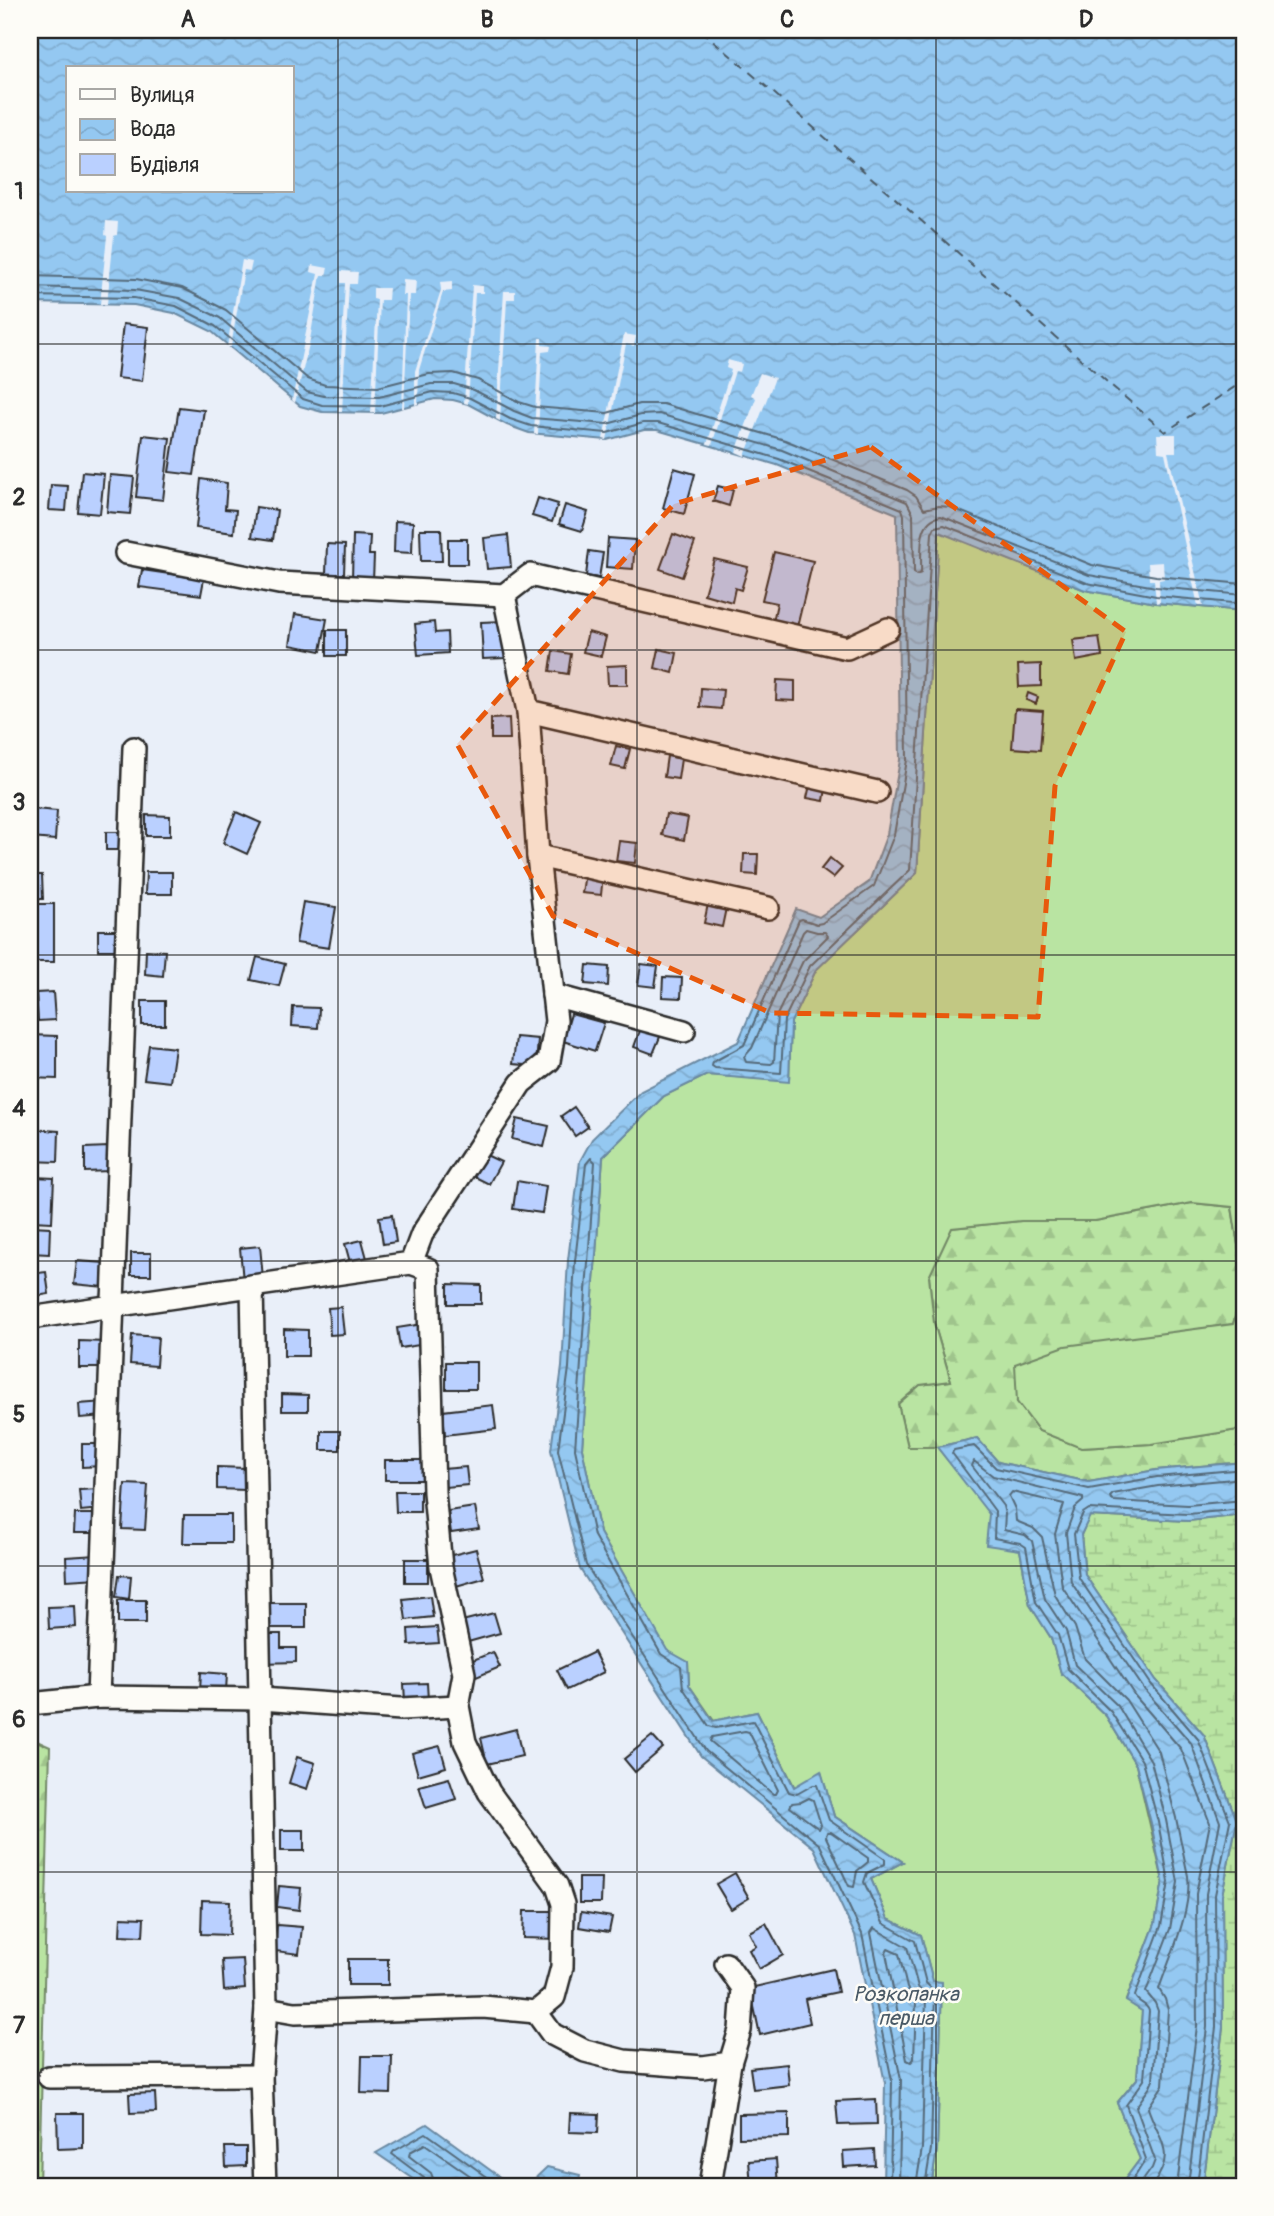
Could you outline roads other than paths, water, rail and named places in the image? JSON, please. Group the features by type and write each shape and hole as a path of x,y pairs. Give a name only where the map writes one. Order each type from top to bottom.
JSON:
{"street":[{"path":"126,553 279,583 504,595 530,575 848,648 888,629"},
{"path":"411,1263 422,1234 521,1083 549,1061 556,1021 538,856 528,711 504,595"},
{"path":"528,711 877,792"},
{"path":"99,1697 134,748"},
{"path":"538,856 768,908"},
{"path":"553,995 684,1031"},
{"path":"30,1318 411,1263 428,1269 434,1492 441,1567 464,1674 458,1706 465,1742 489,1792 557,1886 564,1904 562,1967 554,1997 536,2012 483,2007 296,2013 266,2008"},
{"path":"252,1286 266,2008 261,2076 265,2186"},
{"path":"30,1704 99,1697 261,1699 401,1709 458,1706"},
{"path":"710,2186 730,2063 740,2029 743,1988 726,1964"},
{"path":"536,2012 552,2034 585,2052 637,2062 704,2067 730,2063"},
{"path":"49,2077 261,2076"}],"water":[{"name":"Розкопанка перша","path":"30,30 1244,30 1244,611 1156,603 1085,590 939,532 917,873 816,970 791,1022 789,1082 707,1075 664,1096 603,1157 582,1448 600,1533 667,1650 688,1662 689,1685 713,1721 757,1712 794,1787 821,1771 834,1816 903,1862 871,1879 888,1919 921,1935 933,1981 942,1982 937,2150 931,2186 883,2186 885,2083 855,1935 814,1848 701,1756 580,1569 551,1450 562,1367 568,1260 580,1161 592,1139 641,1091 738,1042 796,909 819,917 869,882 887,834 900,760 897,514 777,465 657,430 644,430 607,440 529,433 507,425 468,404 453,400 435,399 381,413 322,412 300,406 211,331 174,313 134,305 30,303"},
{"path":"977,1438 998,1462 1089,1482 1156,1470 1244,1462 1244,1515 1188,1521 1090,1516 1081,1535 1085,1575 1156,1680 1204,1735 1237,1821 1222,1895 1223,2027 1203,2186 1120,2186 1140,2159 1117,2103 1137,2079 1142,2011 1126,2001 1155,1924 1163,1881 1136,1765 1106,1716 1061,1673 1051,1638 1030,1605 1020,1550 986,1545 989,1514 937,1447"},
{"path":"427,2124 512,2186 424,2186 376,2153"},
{"path":"547,2167 580,2175 578,2186 527,2186"}]}
